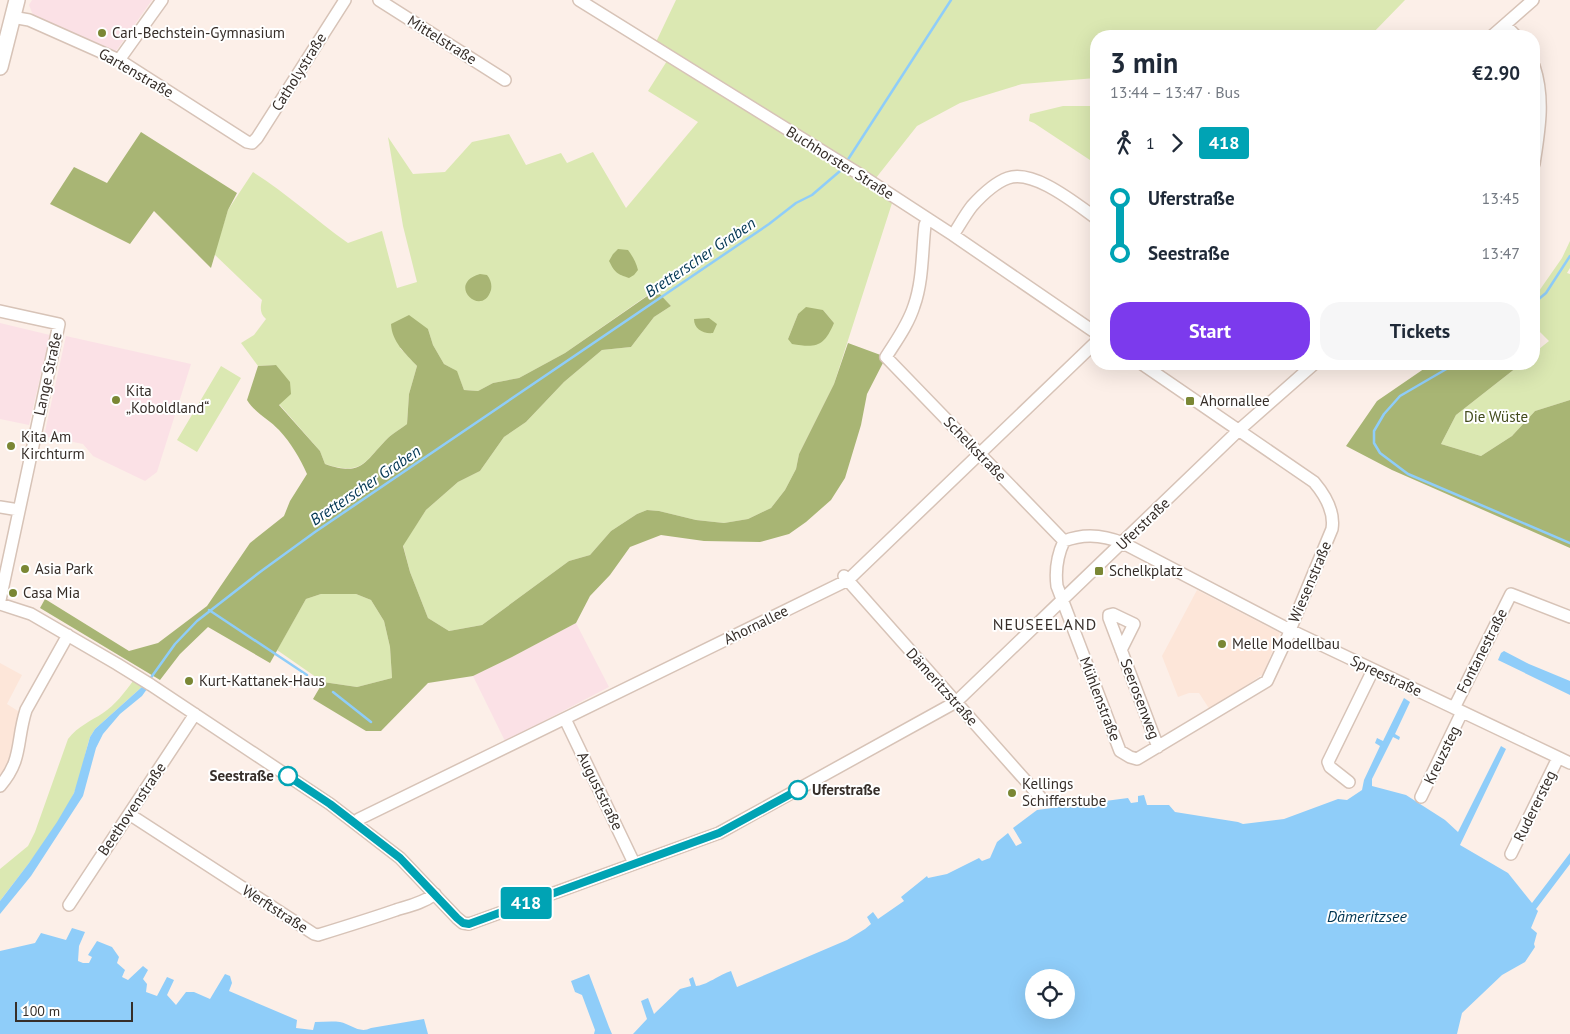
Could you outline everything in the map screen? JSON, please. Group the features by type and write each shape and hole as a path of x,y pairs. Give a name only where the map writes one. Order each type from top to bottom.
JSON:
{"main road":[{"path":"0,67 17,0"}],"street":[{"path":"120,60 162,0"},
{"name":"Catholystraße","path":"252,143 296,79 345,0"},
{"name":"Mittelstraße","path":"379,0 505,80"},
{"name":"Buchhorster Straße","path":"580,0 953,235 1090,329"},
{"path":"1499,30 1533,0"},
{"name":"Gartenstraße","path":"12,17 29,20 120,60 247,142 252,143"},
{"path":"1505,25 1510,30"},
{"path":"1540,94 1540,113"},
{"path":"953,235 972,206 986,192 1009,177 1024,178 1042,183 1090,214"},
{"name":"Schelkstraße","path":"928,219 925,226 918,294 914,308 886,358 980,453 1064,542"},
{"name":"Lange Straße","path":"0,311 59,324 0,600"},
{"name":"Ahornallee","path":"355,823 361,818 565,719 846,578 1090,348"},
{"path":"1151,370 1239,430"},
{"name":"Uferstraße","path":"435,894 457,918 463,923 469,924 634,862 719,833 956,702 1124,543 1239,430 1305,370"},
{"name":"Wiesenstraße","path":"1137,758 1267,681 1332,529 1334,521 1331,511 1324,493 1314,482 1239,430"},
{"path":"0,507 19,510"},
{"path":"1062,600 1056,569 1064,542 1074,537 1090,536 1105,537 1124,543"},
{"name":"Spreestraße","path":"1124,543 1290,630 1570,763"},
{"name":"Dämeritzstraße","path":"846,578 1041,798"},
{"name":"Fontanestraße","path":"1458,710 1511,594 1570,617"},
{"name":"Mühlenstraße","path":"1062,600 1120,751 1130,757 1137,758"},
{"path":"0,604 31,614 139,677 196,714 330,804 400,858 435,894"},
{"path":"0,786 16,763 22,721 26,710 68,635"},
{"name":"Seerosenweg","path":"1121,650 1158,747"},
{"path":"1349,782 1330,767 1328,762 1373,670"},
{"name":"Kreuzsteg","path":"1421,797 1458,710"},
{"name":"Beethovenstraße","path":"70,905 128,814 196,714"},
{"name":"Auguststraße","path":"565,719 634,862"},
{"name":"Ruderersteg","path":"1511,854 1558,758"},
{"name":"Werftstraße","path":"128,814 314,934 318,935 388,913 428,899 435,894"}],"shaded area":[{"name":"Carl-Bechstein-Gymnasium","path":"32,0 152,0 116,51 33,15 29,5"},
{"path":"0,323 50,335 29,425 0,419"},
{"name":"Kita „Koboldland“","path":"66,336 191,364 157,472 145,481 93,456 83,444 44,436"},
{"name":"Melle Modellbau","path":"1197,590 1280,633 1263,674 1210,710 1199,693 1189,693 1178,697 1162,656"},
{"path":"576,623 609,687 505,741 473,676"},
{"path":"0,663 22,675 7,704 21,713 13,761 0,780"}],"green space":[{"path":"676,0 1405,0 1376,30 1090,30 1090,78 1022,84 960,103 917,126 872,183 893,200 834,384 799,454 796,469 785,490 771,508 748,519 724,523 696,520 647,510 637,514 611,531 590,555 569,561 482,625 449,631 428,618 410,572 403,545 426,510 458,482 480,471 504,437 526,422 564,382 602,350 631,347 654,317 671,306 655,290 565,353 519,378 493,383 478,391 464,390 459,377 453,369 444,364 433,345 428,329 400,348 417,366 409,394 407,424 390,436 362,464 348,468 338,467 325,464 320,451 279,404 276,365 258,366 241,343 254,335 266,319 261,311 262,300 214,254 228,210 253,172 348,243 382,231 397,288 417,282 403,226 388,137 413,174 445,172 472,142 509,134 526,165 561,153 567,163 593,152 626,208 698,122 648,91 672,53 656,42","holes":["823,310 834,323 788,339 798,314"]},
{"path":"1063,106 1090,106 1090,160 1029,121 1030,114"},
{"path":"141,132 237,193 228,210 211,268 154,211 130,244 50,204 74,167 107,183"},
{"name":"Die Wüste","path":"1570,241 1570,268 1567,273 1570,274 1570,400 1535,411 1512,436 1481,456 1441,444 1456,415 1513,370 1540,370 1540,348 1549,341 1540,332 1540,290 1562,258"},
{"path":"618,249 628,250 636,264 638,270 629,278 617,272 609,261"},
{"path":"480,274 487,275 491,286 487,298 481,301 469,297 466,291 466,285 470,279"},
{"path":"656,290 671,306 654,317 631,347 602,350 564,382 526,422 504,437 480,471 458,482 426,510 403,546 410,572 428,618 449,631 482,625 569,561 590,555 611,531 637,514 647,510 696,520 724,523 748,519 771,508 785,490 796,469 799,454 834,384 848,343 886,357 867,394 861,425 845,478 831,500 789,534 760,542 704,541 661,535 630,547 610,575 590,596 576,623 473,676 428,683 381,731 366,731 313,699 323,682 357,687 392,678 390,647 384,621 371,600 356,594 321,594 306,599 270,663 208,627 180,654 160,680 40,608 45,599 129,651 158,643 207,606 250,543 284,516 290,501 307,474 295,451 283,435 254,409 247,400 258,366 276,365 290,382 291,394 279,405 320,451 325,464 338,468 355,468 368,460 392,434 407,424 409,394 417,366 397,342 391,324 409,315 428,329 433,345 444,364 457,371 464,390 478,391 493,383 519,378 565,353"},
{"path":"806,307 823,310 834,323 827,337 818,344 807,346 792,344 788,339 798,314"},
{"path":"709,318 717,324 713,333 706,333 700,330 694,323 694,319"},
{"path":"221,366 241,378 197,452 177,440"},
{"path":"1422,370 1513,370 1456,415 1441,444 1481,456 1512,436 1535,411 1570,400 1570,548 1392,470 1346,446 1377,401"},
{"path":"321,594 356,594 371,600 384,621 390,647 392,678 357,687 323,682 277,650 306,599"},
{"path":"133,681 143,686 95,729 90,737 77,786 67,807 40,849 0,901 0,869 28,846 35,832 68,739 80,727 112,706"}],"water":[{"path":"1504,651 1570,681 1570,695 1498,660"},
{"path":"143,686 147,689 142,696 120,714 103,734 96,748 83,796 31,876 0,914 0,901 29,863 74,793 90,737 95,729"},
{"name":"Dämeritzsee","path":"1404,698 1410,702 1395,734 1400,737 1399,740 1393,737 1372,779 1372,786 1406,795 1445,820 1458,832 1501,746 1506,749 1460,845 1508,873 1532,903 1570,853 1570,864 1536,909 1538,911 1531,928 1537,933 1535,947 1525,962 1502,975 1462,1013 1457,1034 633,1034 647,1019 641,1001 648,998 654,1014 680,989 691,986 689,979 693,977 696,986 731,971 737,987 847,940 871,924 867,917 873,912 878,919 904,901 901,897 927,876 928,878 947,874 979,858 982,861 990,858 997,842 1008,833 1016,846 1022,843 1013,828 1037,810 1128,798 1131,803 1138,802 1138,796 1144,795 1147,805 1169,805 1175,812 1243,824 1284,819 1338,799 1347,800 1362,790 1364,780 1380,746 1375,743 1377,738 1383,741"},
{"path":"72,928 85,932 79,946 78,961 89,963 92,957 88,955 97,941 112,947 119,957 117,963 125,970 122,977 128,980 143,966 148,970 143,979 147,984 146,992 157,996 167,977 174,980 167,995 176,1005 186,992 194,992 210,999 225,974 230,976 232,983 229,991 297,1020 296,1028 313,1030 315,1022 340,1022 367,1030 424,1019 428,1034 0,1034 0,951 35,943 41,933 66,940"},
{"path":"589,974 612,1034 594,1034 595,1030 582,995 575,992 571,981"}],"waterway":[{"name":"Bretterscher Graben","path":"847,161 951,0"},
{"name":"Bretterscher Graben","path":"150,679 175,644 197,621 260,572 315,532 769,224 796,203 812,195 840,171"},
{"path":"1540,298 1546,293 1570,256"},
{"path":"1445,370 1400,396 1384,414 1374,431 1374,443 1380,453 1408,474 1570,543"},
{"path":"209,610 307,675"},
{"path":"333,692 371,722"}],"bus line":[{"name":"418","path":"288,776 330,804 400,858 457,918 463,923 469,924 634,862 719,833 798,790"}],"place":[{"name":"Carl-Bechstein-Gymnasium","path":"102,33"},
{"name":"Kita „Koboldland“","path":"116,400"},
{"name":"Ahornallee","path":"1190,401"},
{"name":"Kita Am Kirchturm","path":"11,446"},
{"name":"Asia Park","path":"25,569"},
{"name":"Schelkplatz","path":"1099,571"},
{"name":"Casa Mia","path":"13,593"},
{"name":"Melle Modellbau","path":"1222,644"},
{"name":"Kurt-Kattanek-Haus","path":"189,681"},
{"name":"Seestraße","path":"288,776"},
{"name":"Uferstraße","path":"798,790"},
{"name":"Kellings Schifferstube","path":"1012,793"}],"district":[{"name":"NEUSEELAND","path":"1045,624"}]}
